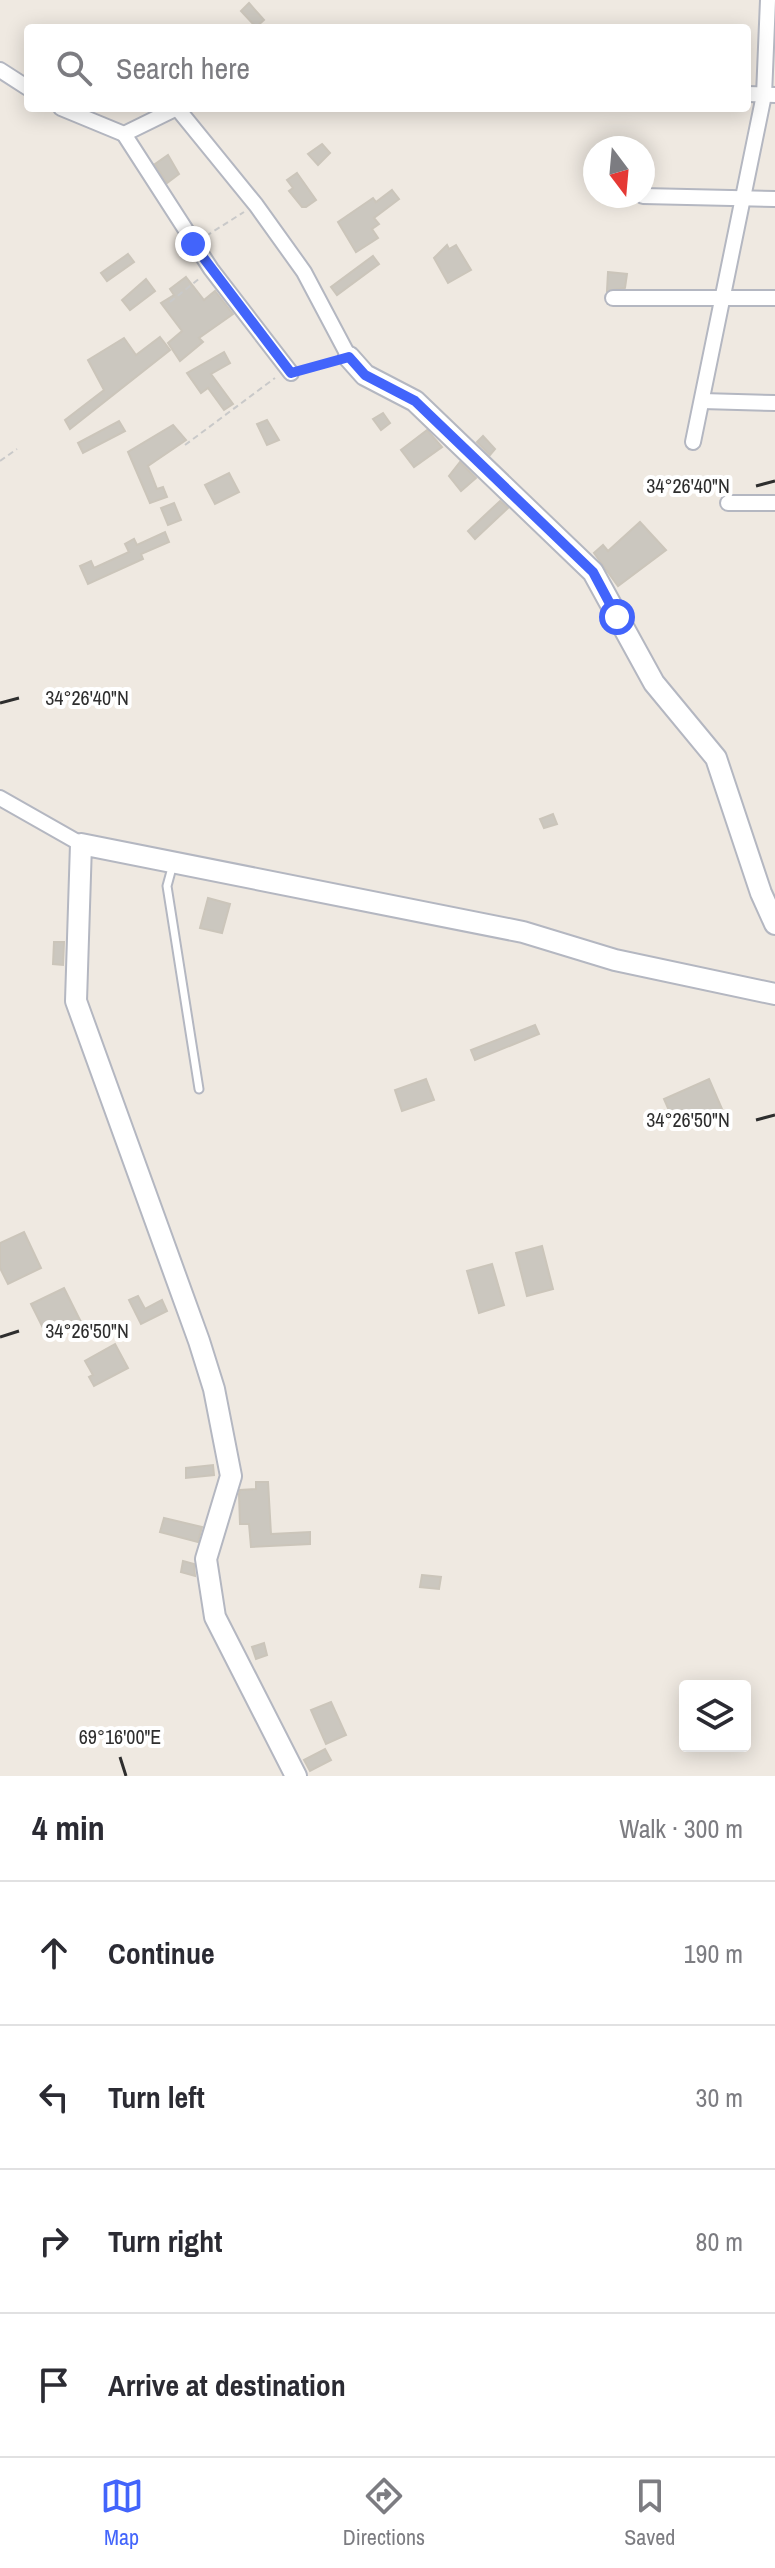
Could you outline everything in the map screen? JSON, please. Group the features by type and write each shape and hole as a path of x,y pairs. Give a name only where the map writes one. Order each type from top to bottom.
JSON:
{"street":[{"path":"693,442 743,199 769,95 768,0"},
{"path":"0,70 24,85"},
{"path":"71,112 124,134 193,244 291,373"},
{"path":"124,134 169,112"},
{"path":"180,112 256,205 304,272 349,357 365,375 415,401 593,572 654,683 716,758 761,893 775,924"},
{"path":"655,196 775,199"},
{"path":"613,298 775,298"},
{"path":"702,401 775,403"},
{"path":"728,503 775,503"},
{"path":"0,798 81,844 523,932 615,960 775,994"},
{"path":"81,844 76,1001 199,1341 214,1389 231,1476 206,1559 215,1617 296,1776"}],"lane":[{"path":"173,862 167,886 199,1089"}],"path":[{"path":"193,244 256,205"},
{"path":"170,302 211,269"},
{"path":"185,445 273,378 349,357"},
{"path":"0,461 17,449"}],"building":[{"path":"249,3 264,20 253,24 241,11"},
{"path":"322,144 330,153 318,165 308,154"},
{"path":"168,155 179,174 167,183 155,164"},
{"path":"297,173 316,200 306,207 302,207 289,191 293,188 287,180"},
{"path":"392,190 399,199 374,218 379,224 372,229 378,238 356,252 338,222 373,198 376,202"},
{"path":"447,245 449,249 456,245 471,270 448,283 434,258"},
{"path":"128,254 134,262 107,281 101,273"},
{"path":"373,256 379,264 337,295 331,287"},
{"path":"608,272 627,274 625,288 607,291"},
{"path":"186,277 204,300 215,291 233,314 199,338 203,342 180,361 168,343 182,331 161,303 174,295 170,289"},
{"path":"146,279 155,291 130,310 122,300"},
{"path":"160,337 170,350 70,429 65,420 104,390 88,360 124,338 136,355"},
{"path":"224,352 230,363 211,374 233,404 224,410 208,388 201,393 187,373"},
{"path":"383,413 390,423 381,430 373,419"},
{"path":"267,420 279,440 267,445 257,424"},
{"path":"119,421 125,431 83,453 78,443"},
{"path":"173,425 186,440 148,466 157,489 163,487 167,497 150,503 128,452"},
{"path":"427,430 442,447 414,467 401,450"},
{"path":"483,436 495,449 490,455 477,442"},
{"path":"460,462 476,478 461,491 449,476"},
{"path":"229,473 239,492 215,504 205,485"},
{"path":"500,501 508,508 475,539 468,531"},
{"path":"174,503 181,520 168,525 161,508"},
{"path":"640,522 666,550 618,586 594,553 603,545 608,551"},
{"path":"165,532 169,542 141,554 143,559 88,584 80,566 91,561 94,568 129,552 125,544 134,539 137,545"},
{"path":"553,814 557,824 544,828 540,819"},
{"path":"208,898 230,904 222,933 200,928"},
{"path":"54,942 64,942 63,965 53,964"},
{"path":"535,1025 539,1034 475,1060 471,1050"},
{"path":"426,1079 434,1100 402,1111 395,1090"},
{"path":"709,1079 722,1109 677,1129 664,1099"},
{"path":"24,1232 41,1268 8,1284 0,1268 0,1243"},
{"path":"542,1246 553,1289 527,1296 516,1253"},
{"path":"492,1264 504,1305 479,1313 467,1271"},
{"path":"64,1288 81,1322 48,1338 31,1304"},
{"path":"138,1296 145,1309 162,1300 167,1311 141,1324 129,1300"},
{"path":"115,1344 128,1368 94,1386 89,1377 93,1375 85,1361"},
{"path":"213,1465 214,1475 186,1478 186,1468"},
{"path":"256,1482 268,1482 271,1534 310,1532 310,1544 251,1547 249,1524 240,1524 239,1494 240,1490 256,1489"},
{"path":"164,1518 202,1527 198,1542 160,1532"},
{"path":"183,1561 194,1564 195,1576 181,1572"},
{"path":"422,1575 441,1577 439,1589 420,1587"},
{"path":"264,1643 267,1655 256,1659 252,1647"},
{"path":"331,1702 346,1735 326,1744 311,1710"},
{"path":"325,1749 331,1760 310,1771 304,1760"}],"route":[{"path":"193,244 291,373 349,357 365,375 415,401 593,572 617,617"}]}
